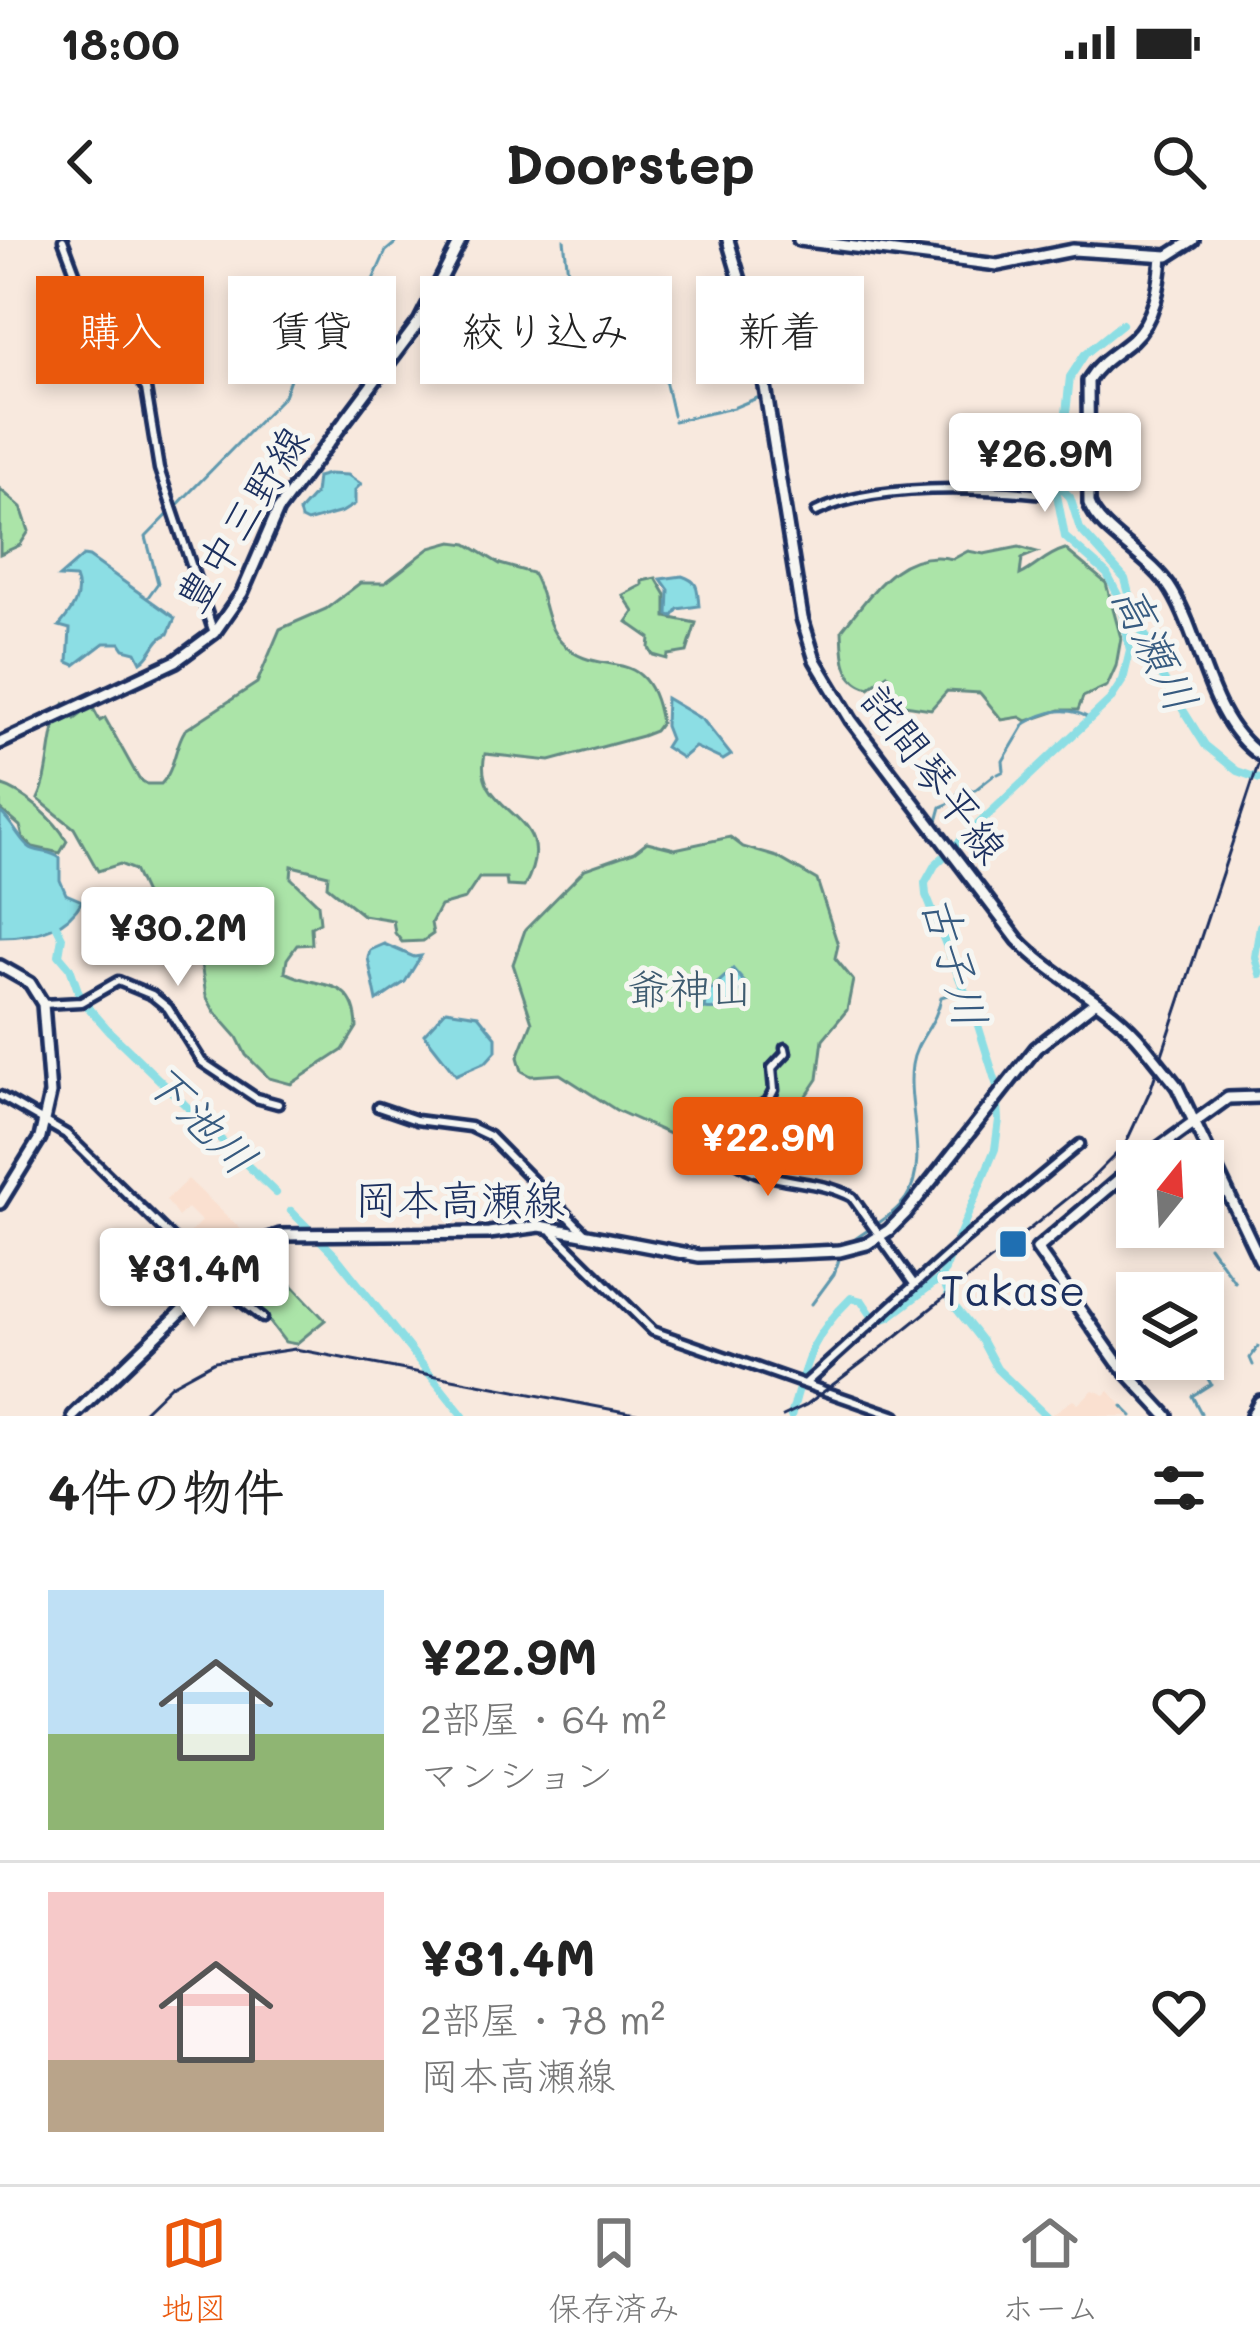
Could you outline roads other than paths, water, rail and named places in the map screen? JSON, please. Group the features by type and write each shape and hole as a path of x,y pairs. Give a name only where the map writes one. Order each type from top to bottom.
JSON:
{"highway":[{"path":"1253,1416 1260,1402"}],"main road":[{"name":"豊中三野線","path":"0,743 176,662 214,633 242,593 285,499 419,322 460,240"},
{"name":"詫間琴平線","path":"728,240 757,338 802,618 814,660 836,699 1033,956 1123,1022 1177,1086 1260,1260"},
{"path":"800,240 998,266 1073,250 1162,256 1176,254 1193,240"},
{"path":"1162,256 1159,287 1144,326 1099,364 1088,380 1089,503 1104,526 1162,576 1190,624 1228,717 1246,744 1260,755"},
{"path":"0,966 30,982 44,1004 50,1094 35,1147 0,1203"},
{"path":"875,1229 906,1213 1036,1048 1095,1002"},
{"path":"1170,1140 1233,1096 1260,1097"},
{"path":"1116,1182 1037,1250 1117,1362 1167,1416"},
{"name":"岡本高瀬線","path":"73,1416 215,1278 260,1241 316,1233 469,1234 548,1226 699,1256 840,1251 875,1229"}],"street":[{"path":"63,240 100,338 146,389 160,469 214,633"},
{"path":"816,512 883,494 986,488 1046,494 1047,486"},
{"path":"44,1004 81,1002 118,981 152,995 172,1012 202,1063 256,1098 278,1104"},
{"path":"785,1048 772,1068 772,1098 730,1120 700,1114 699,1128 732,1162 776,1179 838,1190 859,1204 914,1284"},
{"path":"0,1096 66,1134 242,1305 263,1318"},
{"path":"378,1107 416,1120 470,1127 489,1136 586,1234"},
{"path":"806,1383 942,1259 1080,1144"},
{"path":"548,1226 652,1331 896,1416"}],"water":[{"path":"348,475 361,484 355,490 355,504 307,522 301,519 299,512 315,494 317,477"},
{"path":"83,556 175,618 168,634 141,662 136,652 120,643 104,643 75,665 68,662 70,629 59,626 78,592 75,578 59,577"},
{"path":"682,576 695,584 699,606 668,615 669,590 661,579"},
{"path":"666,698 703,720 731,755 723,760 695,747 682,758 665,747 670,739 665,726"},
{"path":"0,812 29,847 60,858 60,880 66,894 82,901 57,925 0,937"},
{"path":"384,944 421,956 405,982 377,1001 368,958 370,950"},
{"path":"733,969 747,985 724,1006 705,1009 707,993"},
{"path":"446,1010 478,1015 496,1037 496,1051 486,1062 456,1075 424,1034"}],"waterway":[{"path":"148,597 158,583 146,537 284,396 296,361 315,334 346,292 372,282 386,251 399,240"},
{"path":"564,240 568,276"},
{"name":"古子川","path":"1046,1416 997,1369 952,1303 942,1277 995,1149 999,1120 997,1086 925,883 935,865 1110,700 1123,680 1130,651 1121,601 1107,574 1065,537 1057,495 1070,377 1085,354 1122,324"},
{"path":"666,384 673,415"},
{"path":"674,421 757,398"},
{"name":"高瀬川","path":"1060,487 1070,497 1080,529 1125,579 1138,627 1149,640 1158,670 1205,745 1237,771 1260,779"},
{"path":"1026,723 1057,711 1089,718"},
{"path":"998,774 1004,771 1003,761 1025,724"},
{"path":"952,803 960,790 975,790 994,775"},
{"path":"936,825 941,807 948,804"},
{"name":"下池川","path":"56,925 62,937 59,955 70,968 81,999 276,1193"},
{"name":"高瀬川","path":"1260,926 1255,957 1260,974"},
{"path":"846,1246 893,1212 913,1184 917,1151 911,1081 914,1055 941,997 964,990"},
{"name":"下池川","path":"291,1211 335,1255 463,1416"},
{"path":"1210,1248 1235,1282"},
{"path":"812,1304 834,1274 841,1254"},
{"name":"下池川","path":"877,1321 942,1277"},
{"name":"下池川","path":"791,1416 811,1352 837,1313 851,1298 862,1301 872,1316"},
{"path":"1253,1365 1250,1358 1258,1347"},
{"path":"1201,1413 1192,1396 1211,1384 1209,1380"},
{"path":"1122,1406 1132,1416"}],"railway":[{"path":"783,1416 806,1405 884,1346 1088,1182 1125,1145 1150,1091 1260,759"},
{"path":"139,1416 171,1385 215,1361 295,1349 646,1416"}],"place":[{"name":"Takase","path":"1013,1244"}],"park label":[{"name":"爺神山","path":"690,989"}]}
